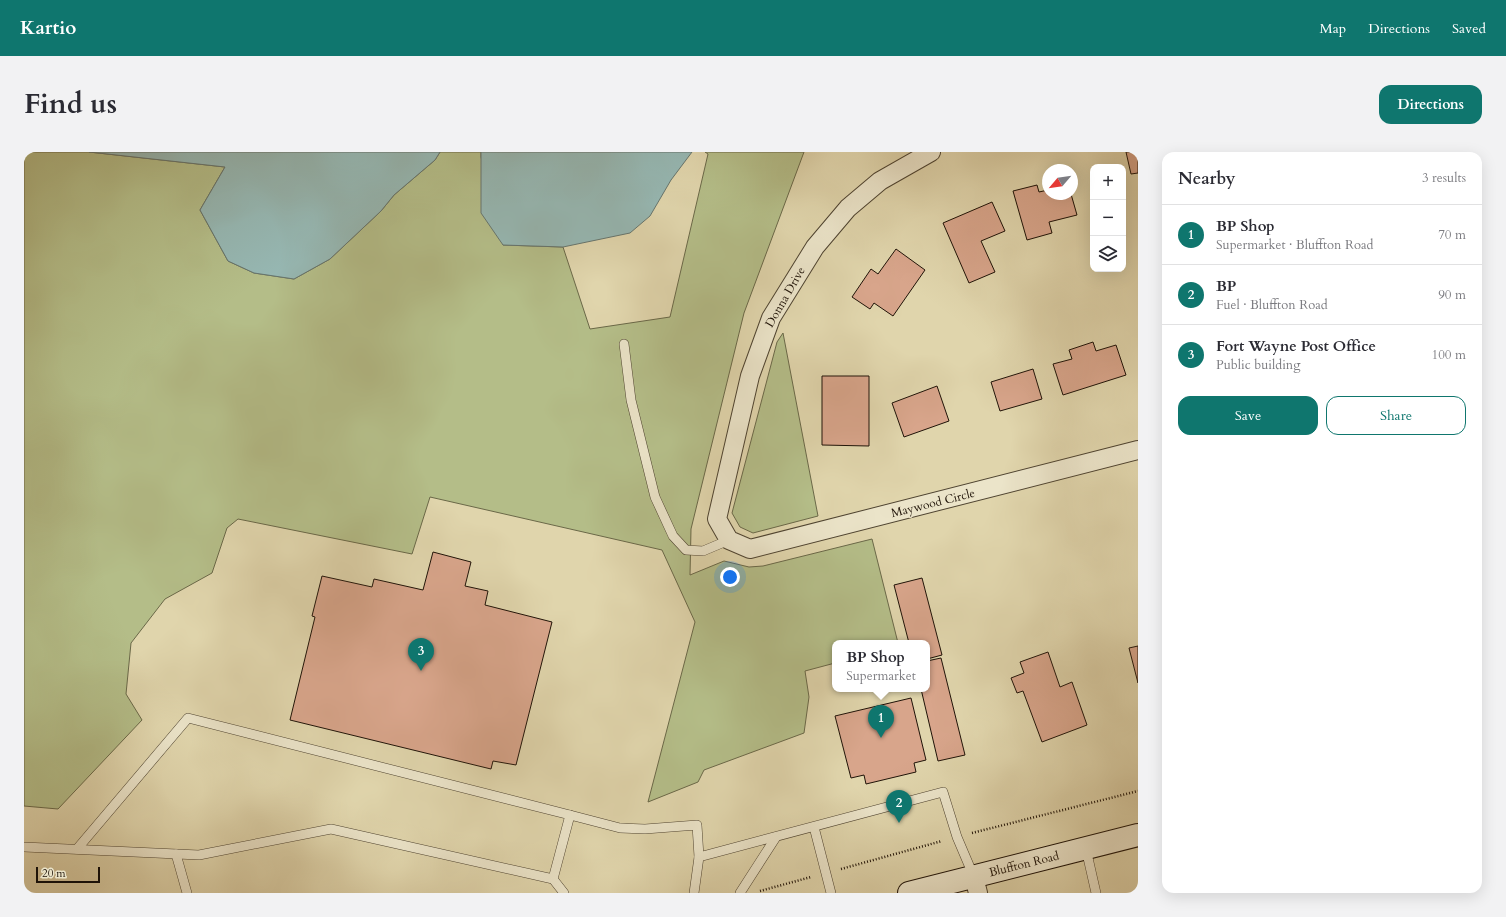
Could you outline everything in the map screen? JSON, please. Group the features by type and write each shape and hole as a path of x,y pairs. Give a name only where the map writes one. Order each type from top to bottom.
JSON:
{"main road":[{"name":"Bluffton Road","path":"909,893 976,885 1086,849 1138,835"}],"street":[{"name":"Donna Drive","path":"729,540 717,519 750,376 771,318 814,247 848,208 880,181 931,152"},
{"name":"Maywood Circle","path":"729,540 750,549 1138,450"}],"lane":[{"path":"624,344 631,400 655,497 673,536 686,550 703,551 729,540"},
{"path":"77,849 188,718 620,828 645,829 697,825 699,857 694,893"},
{"path":"699,857 943,792 957,837 976,885"},
{"path":"553,879 570,815"},
{"path":"814,827 831,893"},
{"path":"24,847 198,856 330,829 553,879 564,893"},
{"path":"740,893 776,837"},
{"path":"1086,849 1096,893"},
{"path":"176,854 187,893"}],"green space":[{"path":"24,152 89,152 225,167 200,210 228,261 254,273 294,279 330,259 381,211 394,195 435,160 440,152 481,152 503,245 563,247 590,329 670,317 708,154 705,152 804,152 744,313 691,529 690,575 724,561 749,567 763,566 872,539 897,640 832,640 832,664 805,671 809,697 804,733 704,770 698,782 648,802 695,622 662,550 430,497 412,554 238,519 227,528 212,573 165,599 131,643 126,694 142,720 58,809 24,806"},
{"path":"783,333 818,516 753,533 740,527 732,513 777,342"}],"water":[{"path":"89,152 440,152 435,160 394,195 381,211 330,259 294,279 254,273 228,261 200,210 225,167"},
{"path":"481,152 692,152 671,180 650,216 630,233 563,247 503,245 481,213"}],"building":[{"path":"1126,152 1138,152 1138,173 1131,174"},
{"path":"1037,185 1039,192 1042,191 1042,200 1073,200 1077,215 1049,222 1052,233 1027,240 1013,191"},
{"path":"992,202 1005,231 981,241 995,272 969,283 943,223"},
{"path":"896,249 925,270 893,316 874,303 870,309 852,297 871,269 878,274"},
{"path":"1093,342 1096,351 1116,345 1126,375 1063,395 1053,364 1072,359 1069,350"},
{"path":"1033,369 1042,399 1000,411 991,382"},
{"path":"822,376 869,376 869,446 822,445"},
{"path":"937,386 949,421 904,437 892,403"},
{"path":"433,552 471,562 465,586 488,591 485,605 552,622 516,765 493,761 491,769 290,720 315,617 312,616 322,576 372,587 374,579 423,590"},
{"path":"922,578 942,655 930,658 930,640 908,640 894,585"},
{"path":"1138,646 1138,683 1129,648"},
{"path":"1048,652 1060,687 1072,682 1087,725 1042,742 1023,691 1017,693 1011,678 1024,673 1020,662"},
{"path":"941,658 965,755 938,761 922,692 930,692 930,660"},
{"path":"911,698 926,760 914,763 916,772 866,784 864,775 851,778 835,716"}],"place":[{"name":"Fort Wayne Post Office","path":"421,671"},
{"name":"BP Shop","path":"881,738"},
{"name":"BP","path":"899,823"}]}
